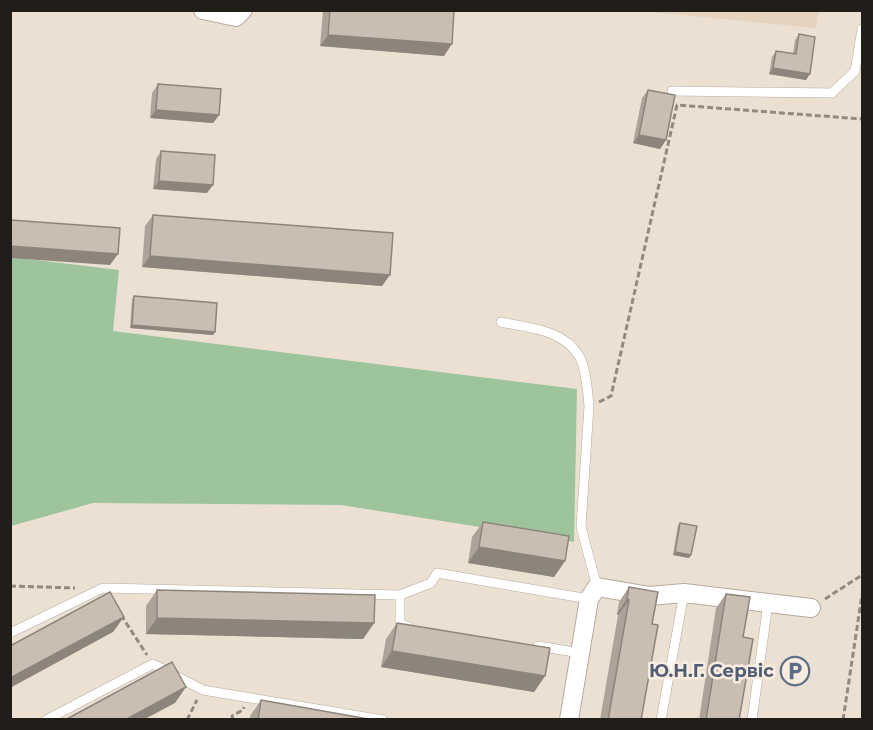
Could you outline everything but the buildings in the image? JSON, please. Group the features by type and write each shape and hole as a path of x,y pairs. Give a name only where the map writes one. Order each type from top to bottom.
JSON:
{"street":[{"path":"203,10 236,17 243,10"},
{"path":"569,720 593,593 650,596 684,593 811,608"}],"lane":[{"path":"672,91 832,93 855,71 862,29"},
{"path":"10,633 103,588 400,595 431,583 437,573 593,593 581,526 589,406 588,388 580,357 567,342 553,333 501,322"},
{"path":"661,720 684,593"},
{"path":"400,595 400,625 422,628"},
{"path":"752,720 768,603"},
{"path":"524,644 580,653"},
{"path":"46,720 153,664 203,690 383,720"}],"path":[{"path":"589,406 611,396 677,105 862,119"},
{"path":"811,608 862,575"},
{"path":"843,720 862,595"},
{"path":"187,720 203,690"}],"shaded area":[{"path":"641,11 819,11 816,28"}],"green space":[{"path":"11,257 119,270 113,331 577,389 574,542 341,505 93,503 11,526"}],"place":[{"name":"Ю.Н.Г. Сервіс","path":"795,671"}]}
